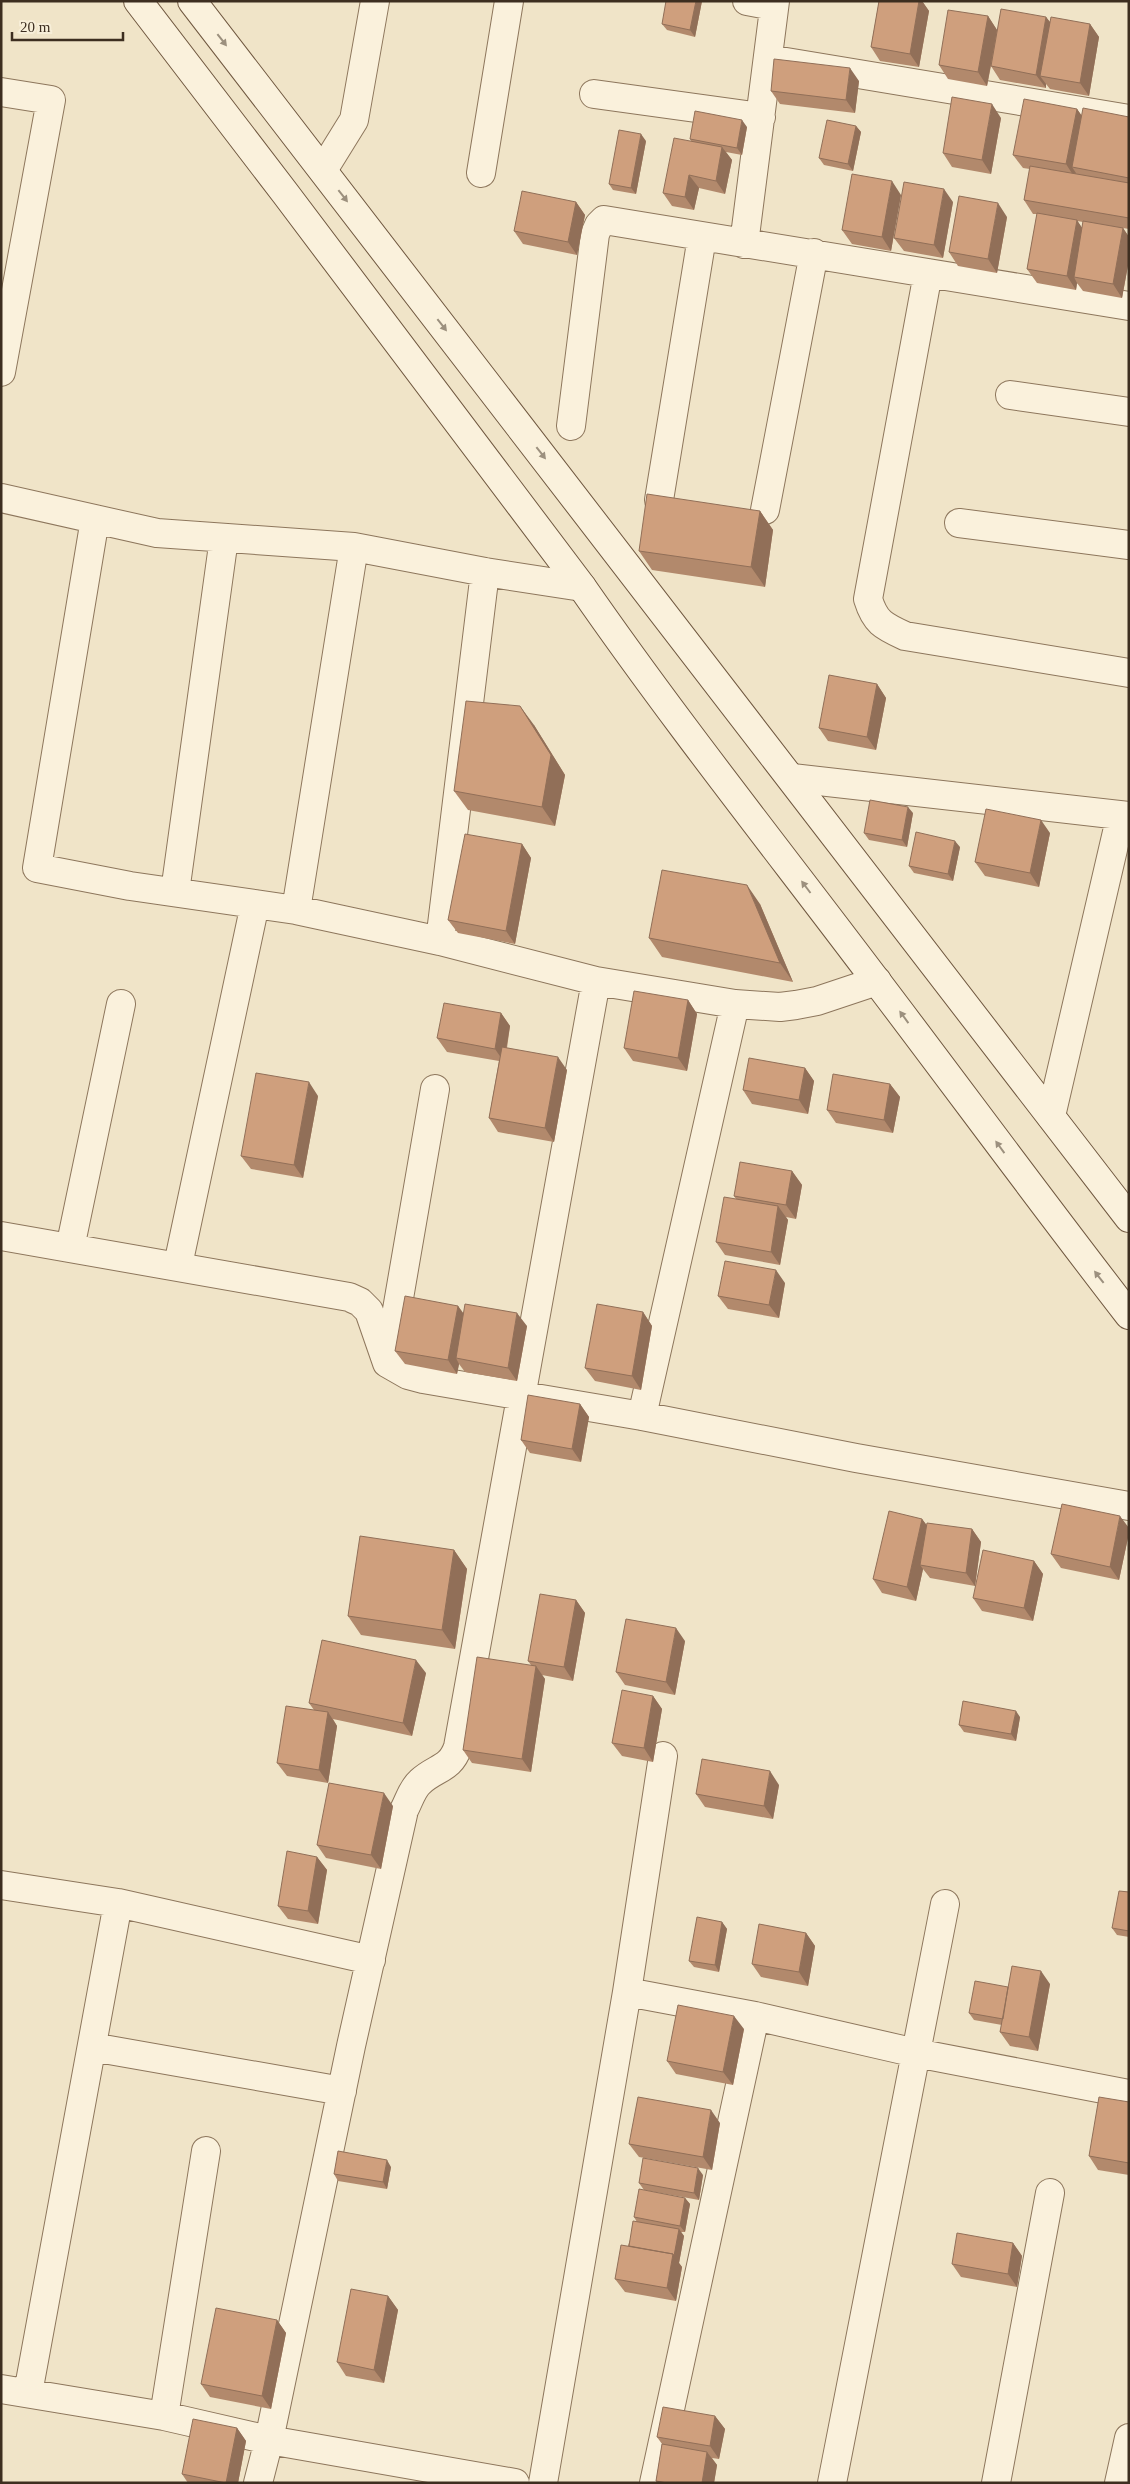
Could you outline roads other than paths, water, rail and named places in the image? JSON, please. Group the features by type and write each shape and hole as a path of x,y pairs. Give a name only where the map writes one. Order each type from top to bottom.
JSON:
{"street":[{"path":"138,1 286,193 1033,1192 1129,1315"},
{"path":"192,1 1129,1218"},
{"path":"323,170 354,120 375,1"},
{"path":"481,173 509,1"},
{"path":"744,244 774,4 747,1"},
{"path":"768,59 1129,119"},
{"path":"1,92 51,100 1,372"},
{"path":"594,94 761,117"},
{"path":"571,426 595,234 598,225 604,220 1129,306"},
{"path":"659,500 702,237"},
{"path":"766,510 814,253"},
{"path":"928,274 868,599 873,614 884,626 905,636 1129,673"},
{"path":"1010,395 1129,412"},
{"path":"1,498 157,533 354,547 485,572 582,587"},
{"path":"95,519 37,868 175,892 296,910 440,941 596,982 735,1004 780,1007 796,1005 818,1001 877,981"},
{"path":"959,523 1129,545"},
{"path":"175,892 224,538"},
{"path":"296,910 354,547"},
{"path":"440,941 485,572"},
{"path":"792,778 1125,816 1051,1116"},
{"path":"178,1265 255,904"},
{"path":"258,2483 269,2440 342,2092 404,1810 420,1782 450,1764 458,1747 596,982"},
{"path":"70,1248 121,1004"},
{"path":"642,1416 735,1004"},
{"path":"387,1363 435,1089"},
{"path":"1,1236 178,1265 349,1297 360,1302 369,1311 387,1363 408,1376 642,1416 856,1458 1129,1506"},
{"path":"543,2483 627,1992 663,1756"},
{"path":"1,1885 118,1903 371,1960"},
{"path":"28,2392 118,1903"},
{"path":"832,2483 945,1904"},
{"path":"627,1992 755,2016 916,2053 1129,2094"},
{"path":"654,2483 755,2016"},
{"path":"92,2047 342,2092"},
{"path":"164,2416 206,2151"},
{"path":"996,2483 1050,2193"},
{"path":"1,2389 164,2416 269,2440 514,2483"},
{"path":"1119,2483 1129,2438"}]}
